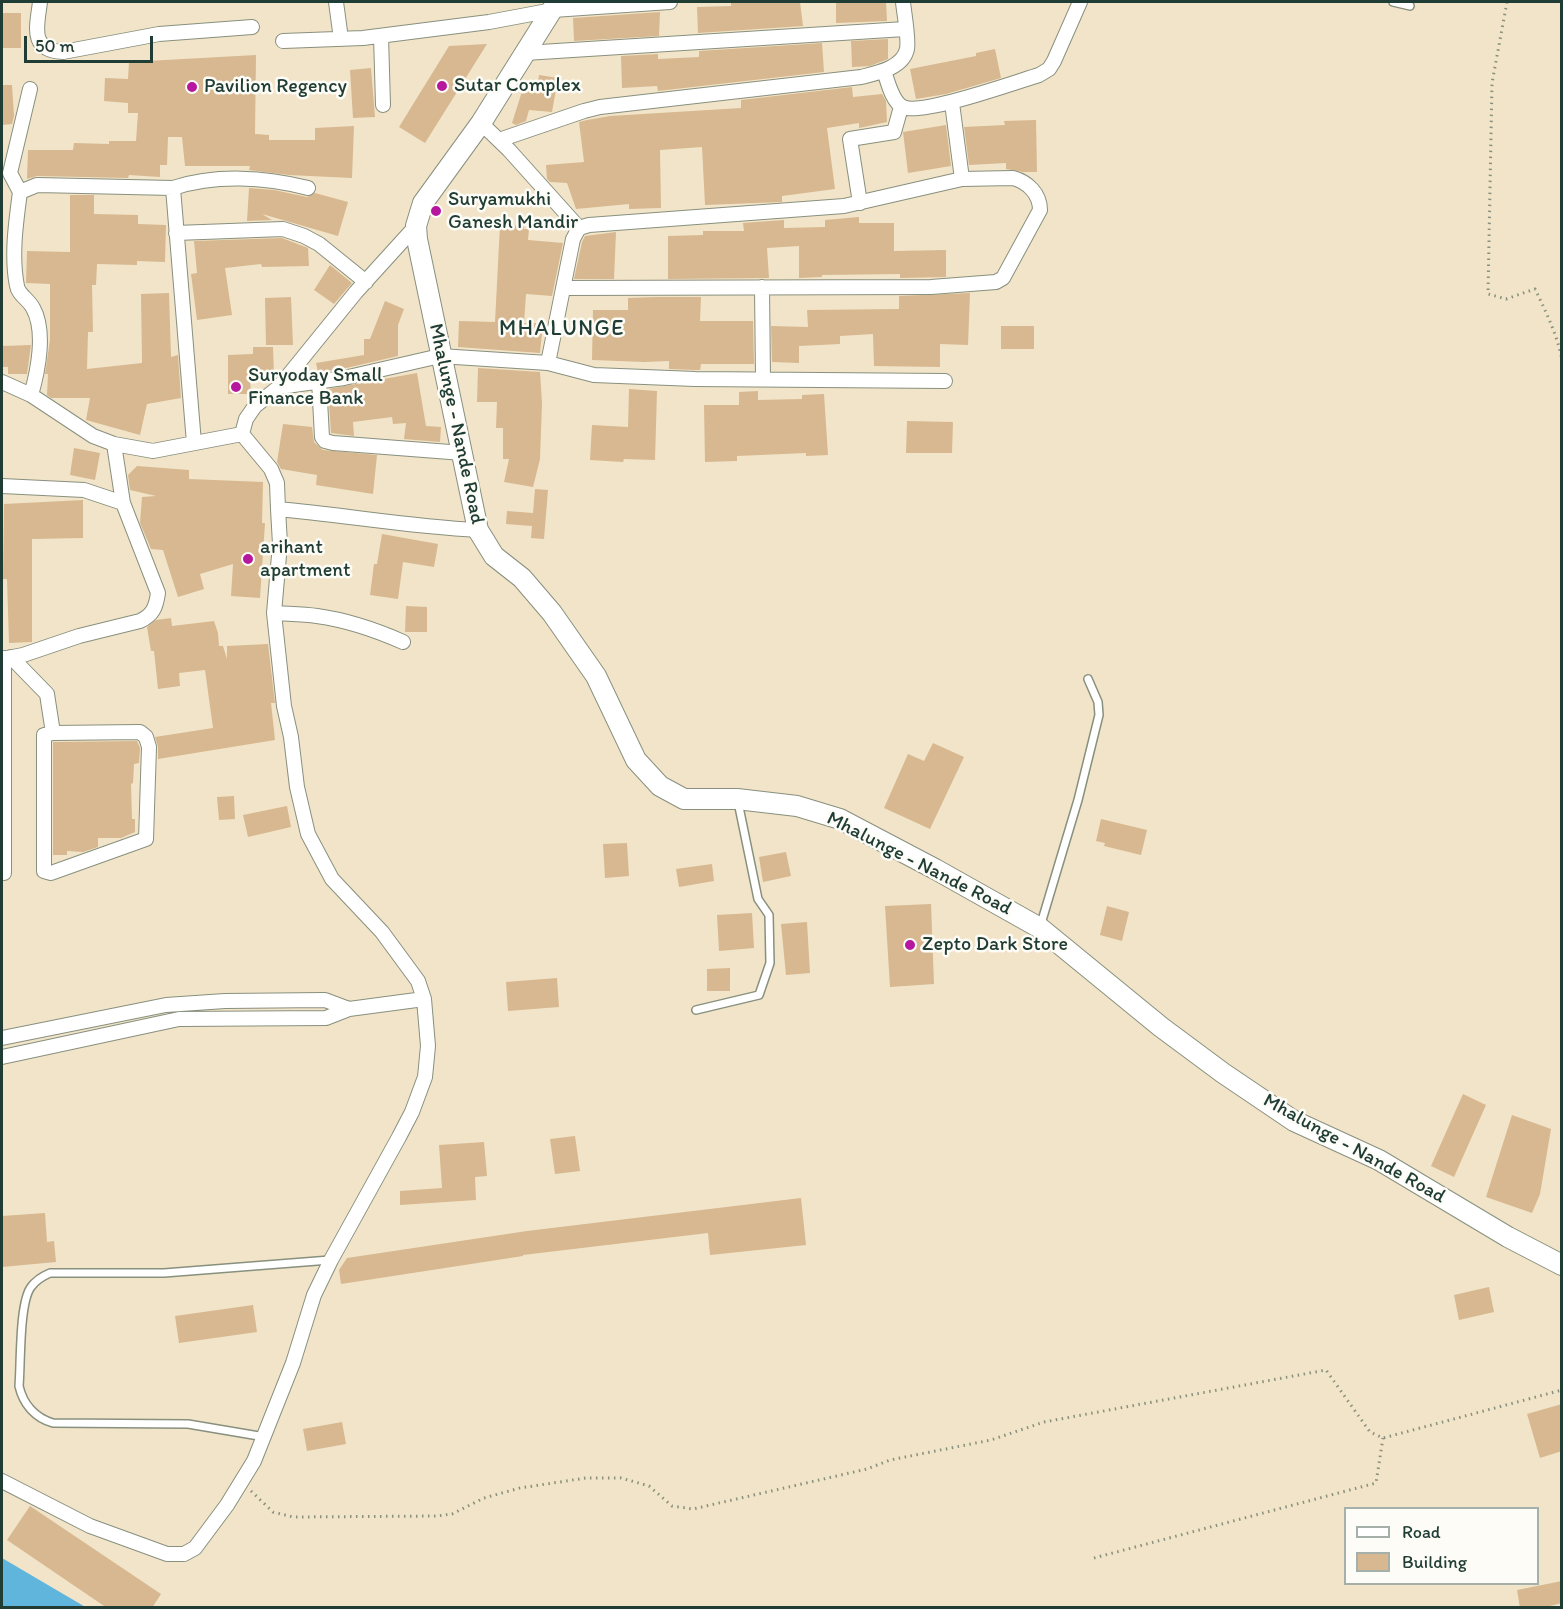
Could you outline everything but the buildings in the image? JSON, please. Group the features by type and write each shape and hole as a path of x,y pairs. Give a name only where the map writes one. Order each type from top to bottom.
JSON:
{"main road":[{"path":"416,226 423,203 481,123 555,6"},
{"name":"Mhalunge - Nande Road","path":"416,226 440,356 454,407 478,530 494,556 522,578 552,613 596,676 636,760 660,786 684,799 737,799 798,806 840,819 935,869 1040,928 1161,1027 1294,1121 1379,1160 1508,1237 1562,1265"}],"street":[{"path":"40,2 37,35 42,45 50,51 63,52 159,34 252,27"},
{"path":"336,2 341,39"},
{"path":"283,41 381,36 489,22 555,6 670,2"},
{"path":"499,140 600,107 861,77 884,71 901,60 907,49 903,2"},
{"path":"884,71 895,100 902,107 909,109 952,103 1039,75 1049,69 1054,61 1080,2"},
{"path":"525,53 905,29"},
{"path":"381,36 383,105"},
{"path":"30,89 10,173 20,192 14,235 17,288 34,309 39,330 39,365 32,395"},
{"path":"952,103 962,179"},
{"path":"860,203 850,139 894,132 902,107"},
{"path":"481,123 579,228"},
{"path":"548,363 563,288 573,239 579,228 588,225 844,206 962,179 1013,178 1021,180 1036,193 1040,201 1040,210 1003,278 996,282 931,287 563,288"},
{"path":"20,192 37,185 173,188 212,179 280,181 308,188"},
{"path":"173,188 194,443"},
{"path":"242,434 246,419 255,406 279,387 416,226"},
{"path":"176,233 283,229 319,244 366,282"},
{"path":"762,287 763,380"},
{"path":"279,387 344,378 440,356 548,363 594,375 763,380 945,381"},
{"path":"319,381 322,437 326,441 463,453"},
{"path":"2,382 32,395 93,436 114,444 153,451 242,434"},
{"path":"2,1481 90,1526 167,1554 184,1554 195,1548 227,1505 265,1437 302,1337 314,1295 403,1129 425,1077 428,1046 424,999 418,981 382,932 332,879 308,834 297,787 291,736 284,706 274,614 280,544 277,483 271,469 242,434"},
{"path":"5,658 140,621 149,617 156,606 158,593 123,502 114,444"},
{"path":"2,486 84,489 123,502"},
{"path":"278,509 432,528 478,530"},
{"path":"274,614 315,615 380,632 403,642"},
{"path":"5,658 47,694 53,733"},
{"path":"4,873 5,658"},
{"path":"140,732 146,737 149,747 146,840 51,873 44,871 44,735 53,733 140,732"},
{"path":"2,1057 179,1019 326,1018 349,1009 424,999"},
{"path":"2,1038 166,1005 225,1001 326,1000 349,1009"}],"lane":[{"path":"1393,2 1410,6"},
{"path":"1040,928 1078,800 1100,715 1098,702 1088,679"},
{"path":"696,1010 759,995 770,963 769,915 758,899 737,799"},
{"path":"265,1437 188,1424 53,1423 40,1419 22,1398 19,1386 25,1300 30,1287 39,1278 50,1273 164,1273 331,1260"}],"path":[{"path":"1507,2 1492,83 1488,294 1506,299 1535,289 1550,320 1562,360"},
{"path":"242,1481 273,1512 293,1517 438,1516 452,1514 484,1498 520,1488 597,1478 621,1478 649,1486 672,1506 693,1509 867,1469 890,1460 991,1440 1044,1422 1326,1370 1370,1432 1383,1438 1562,1390"},
{"path":"1094,1558 1376,1483 1383,1438"}],"water":[{"path":"2,1558 82,1605 85,1607 2,1607"}],"place":[{"name":"Sutar Complex","path":"442,86"},
{"name":"Pavilion Regency","path":"192,87"},
{"name":"Suryamukhi Ganesh Mandir","path":"436,211"},
{"name":"Suryoday Small Finance Bank","path":"236,387"},
{"name":"arihant apartment","path":"248,559"},
{"name":"Zepto Dark Store","path":"910,945"}],"district":[{"name":"MHALUNGE","path":"562,329"}]}
